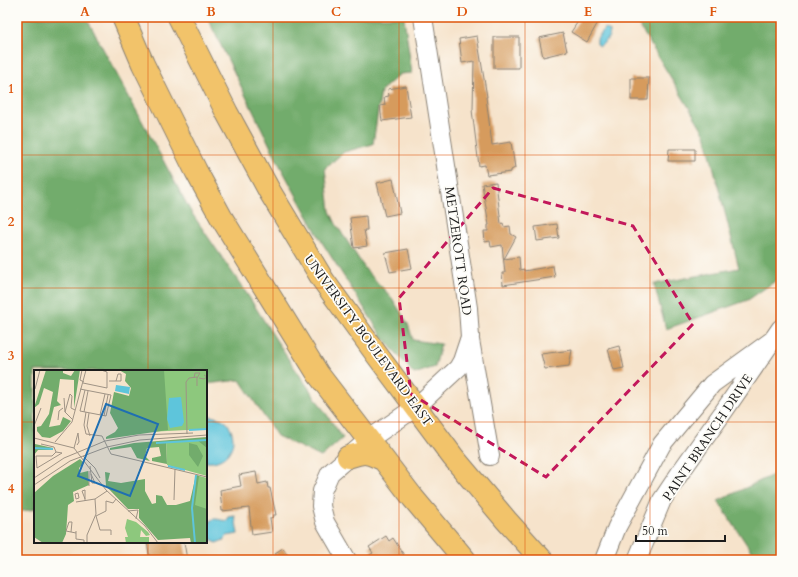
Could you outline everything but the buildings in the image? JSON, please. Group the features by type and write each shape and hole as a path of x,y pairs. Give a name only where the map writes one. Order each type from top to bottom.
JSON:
{"main road":[{"path":"123,17 143,64 179,138 221,217 318,374 382,459 465,560"},
{"name":"UNIVERSITY BOULEVARD EAST","path":"179,17 226,113 270,192 322,280 458,462 506,520 542,560"},
{"path":"348,457 360,453 370,453 382,459"}],"street":[{"name":"METZEROTT ROAD","path":"347,560 325,522 321,506 322,492 330,473 368,440 416,407 458,368 464,356 470,337 468,308 423,17"},
{"name":"PAINT BRANCH DRIVE","path":"604,560 617,527 662,444 712,384 777,333"},
{"name":"PAINT BRANCH DRIVE","path":"636,560 662,500 777,333"},
{"path":"470,337 490,456"}],"highlighted area":[{"path":"493,188 633,226 693,324 546,477 411,394 399,298"}],"green space":[{"path":"17,17 86,17 191,212 249,297 285,354 343,438 321,457 277,436 240,380 207,384 207,370 34,370 34,509 17,512"},
{"path":"207,17 404,17 412,73 400,74 381,91 373,144 344,152 325,168 330,211 336,224 366,270 392,298 408,324 413,340 441,344 435,367 414,374 384,339 323,244 278,162"},
{"path":"634,17 781,17 781,277 748,300 666,329 654,284 739,268 705,134"},
{"path":"781,471 781,560 757,560 718,501"}],"water":[{"path":"605,28 610,31 610,33 607,40 600,46 597,44 597,38"},
{"path":"211,416 223,420 228,424 233,436 233,442 228,453 219,460 213,462 207,462 207,418"},
{"path":"235,516 238,534 227,536 224,540 216,543 209,537 207,527 211,520 228,520 229,517"}]}
